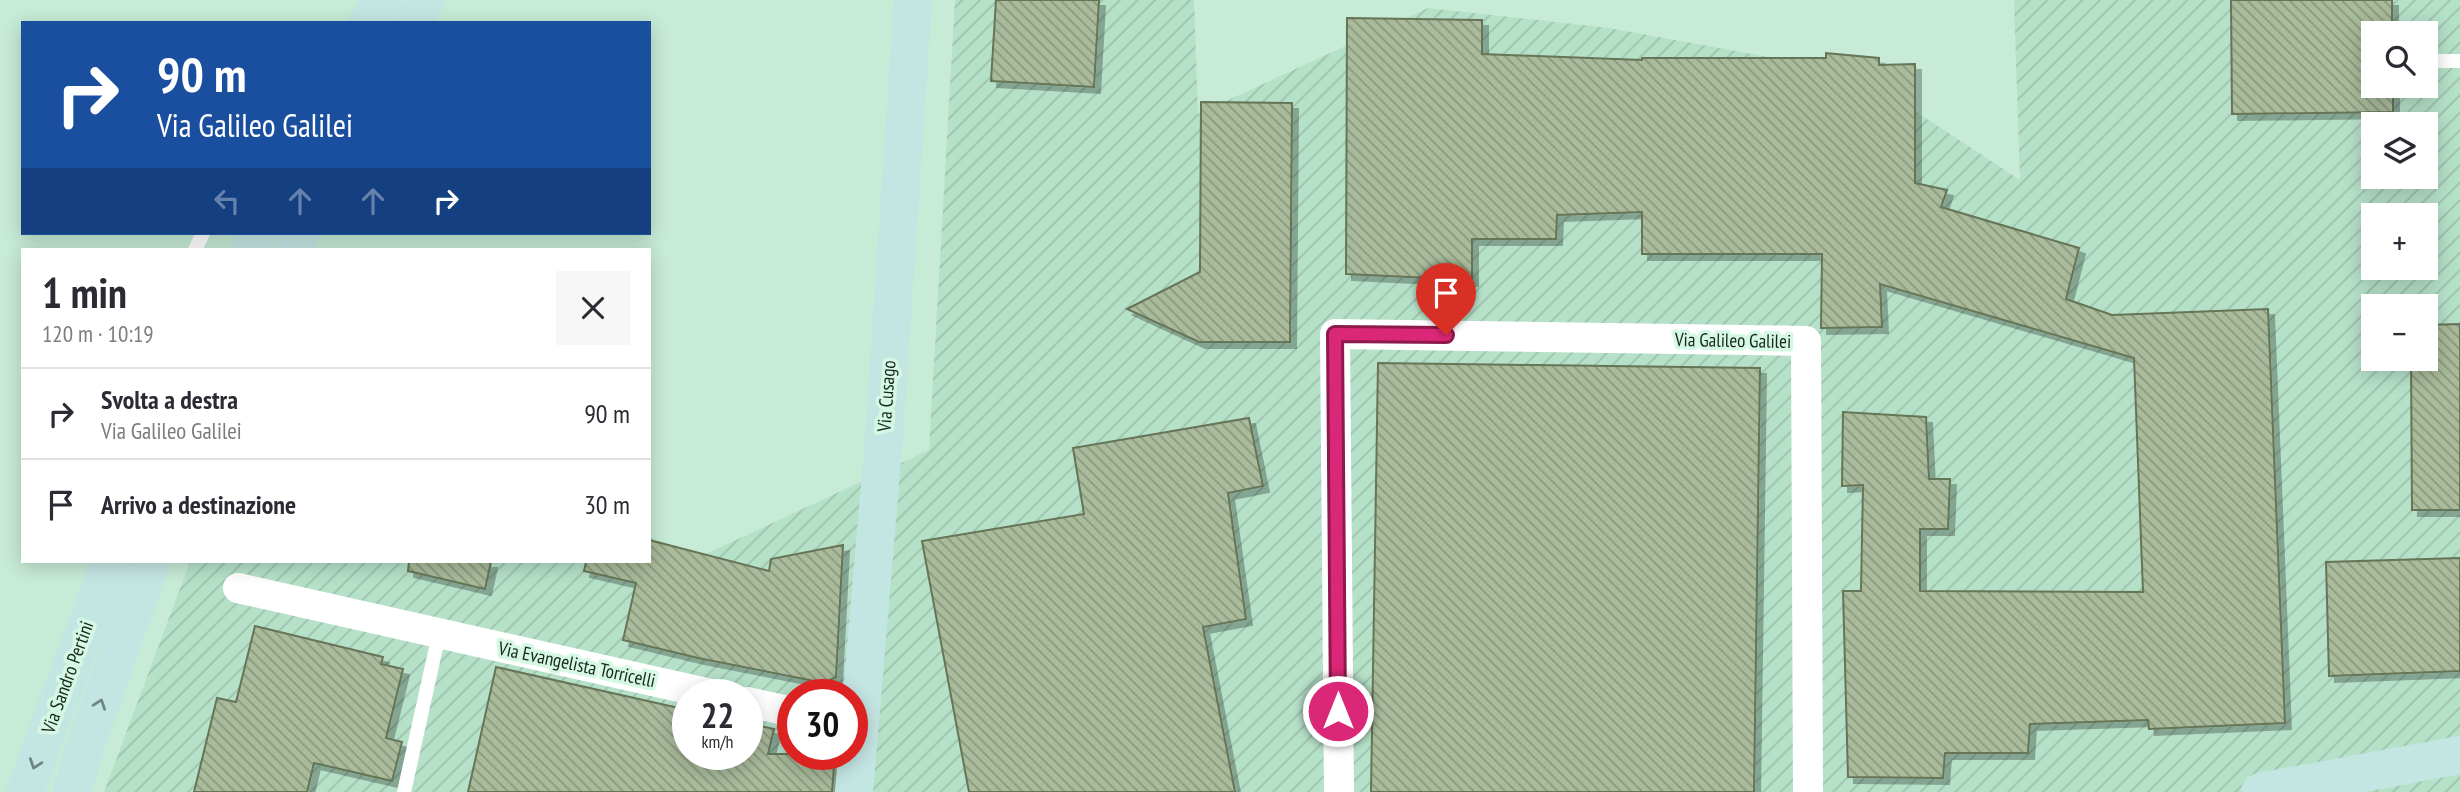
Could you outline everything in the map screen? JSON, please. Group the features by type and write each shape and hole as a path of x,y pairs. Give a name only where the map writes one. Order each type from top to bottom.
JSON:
{"street":[{"path":"369,21 381,0"},
{"path":"413,21 425,0"},
{"name":"Via Cusago","path":"860,679 885,423 913,0"},
{"name":"Via Galileo Galilei","path":"1339,792 1335,334 1807,341 1808,792"},
{"name":"Via Sandro Pertini","path":"25,792 110,563"},
{"name":"Via Sandro Pertini","path":"72,792 151,563"},
{"name":"Via Evangelista Torricelli","path":"238,588 672,685"},
{"path":"2260,792 2460,755"},
{"name":"Via Cusago","path":"854,770 854,792"}],"lane":[{"path":"2438,61 2460,61"},
{"path":"404,792 439,634"}],"shaded area":[{"path":"955,0 1194,0 1198,114 1428,8 1609,28 1857,73 2020,180 2014,0 2460,0 2460,792 104,792 190,563 651,563 651,538 702,556 929,450"}],"building":[{"path":"996,0 1099,0 1094,87 991,81"},
{"path":"2231,0 2392,0 2392,21 2361,21 2361,98 2393,98 2393,112 2232,114"},
{"path":"1347,18 1482,20 1482,54 1642,60 1826,58 1826,53 1879,58 1879,65 1915,64 1915,183 1947,190 1941,207 2079,248 2066,299 2112,315 2268,309 2285,723 2149,729 2148,720 2030,724 2028,753 1945,753 1943,778 1848,777 1843,591 1861,591 1863,485 1842,486 1843,412 1926,417 1929,479 1950,479 1948,529 1920,529 1920,591 2143,592 2134,358 1880,284 1882,327 1821,328 1822,254 1642,254 1642,212 1557,215 1556,239 1472,239 1472,280 1346,274"},
{"path":"1201,102 1292,103 1290,342 1199,342 1127,309 1200,272"},
{"path":"2460,324 2460,510 2412,510 2411,371 2438,371 2438,325"},
{"path":"1378,363 1760,368 1754,792 1371,792"},
{"path":"1249,418 1263,486 1228,493 1246,619 1203,627 1235,792 969,792 922,541 1084,514 1073,448"},
{"path":"651,541 769,571 771,559 843,545 836,677 804,679 623,640 636,583 584,571 586,563 651,563"},
{"path":"2460,558 2460,671 2329,676 2326,562"},
{"path":"409,563 491,563 485,589 408,571"},
{"path":"255,626 383,657 381,664 403,669 386,738 402,742 392,781 314,763 307,792 194,792 217,698 236,702"},
{"path":"496,667 672,706 672,770 763,770 763,727 774,729 768,754 777,754 777,770 834,770 832,792 468,792"}],"route":[{"path":"1338,711 1335,334 1446,335"}]}
